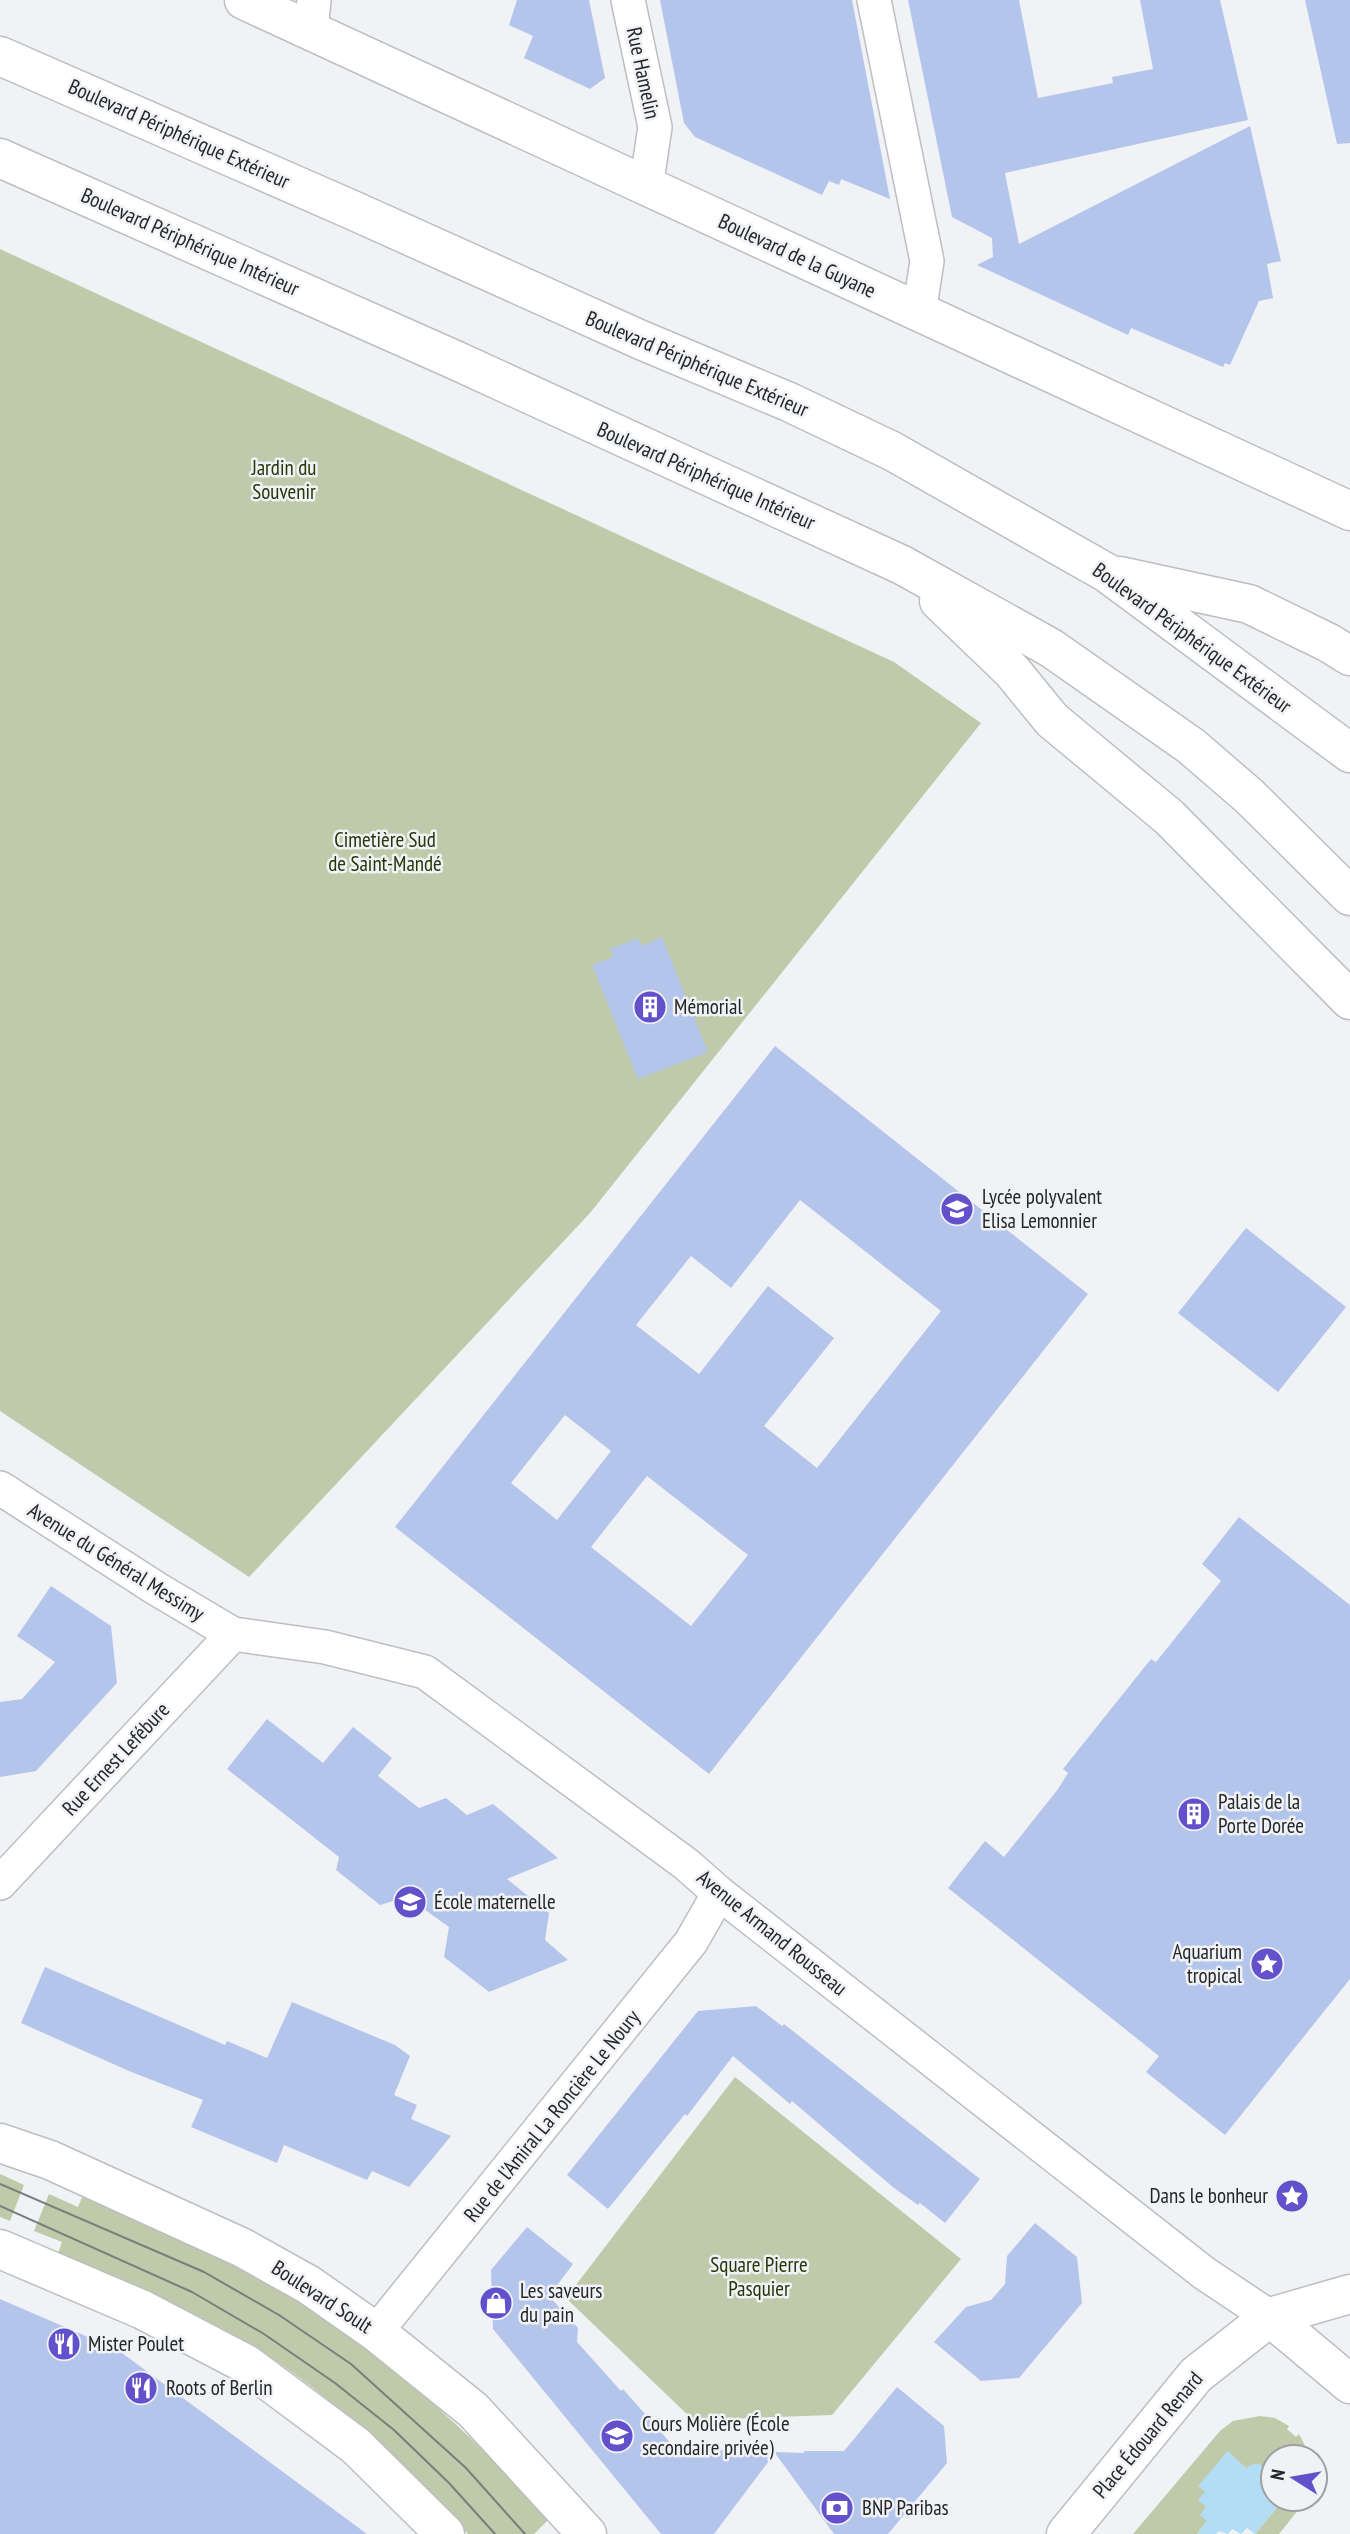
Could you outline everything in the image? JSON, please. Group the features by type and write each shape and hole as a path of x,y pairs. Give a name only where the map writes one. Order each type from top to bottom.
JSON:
{"main road":[{"name":"Boulevard de la Guyane","path":"244,0 313,15 646,187 1350,511"},
{"name":"Boulevard Périphérique Extérieur","path":"0,56 362,214 641,340 789,402 892,452 1107,573 1350,752"},
{"name":"Boulevard Périphérique Intérieur","path":"0,158 455,360 902,565 1051,648 1191,746 1249,796 1350,896"},
{"path":"902,565 1012,671 1052,719 1168,817 1350,1000"},
{"path":"1107,573 1249,604 1350,656"},
{"name":"Boulevard Soult","path":"0,2143 50,2160 243,2248 309,2285 376,2332 473,2410 587,2534"},
{"path":"0,2249 143,2310 246,2364 356,2446 445,2534"},
{"name":"Place Édouard Renard","path":"1066,2534 1196,2375 1270,2317 1350,2294"},
{"path":"1270,2317 1350,2384"}],"street":[{"name":"Rue Hamelin","path":"628,0 655,127 646,187"},
{"path":"874,0 927,261 919,313"},
{"name":"Avenue du Général Messimy","path":"0,1488 157,1589 233,1634"},
{"name":"Avenue Armand Rousseau","path":"233,1634 324,1647 425,1672 686,1864 719,1894 1204,2273 1270,2317"},
{"name":"Rue Ernest Lefébure","path":"0,1883 233,1634"},
{"name":"Rue de l'Amiral La Roncière Le Noury","path":"376,2332 691,1942 719,1894"}],"green space":[{"name":"Cimetière Sud de Saint-Mandé","path":"0,249 894,662 981,723 590,1213 249,1577 0,1411"},
{"name":"Square Pierre Pasquier","path":"735,2077 961,2259 832,2415 693,2420 566,2298"},
{"path":"0,2174 24,2185 10,2221 0,2217"},
{"path":"49,2194 78,2207 83,2195 219,2255 282,2290 365,2347 404,2379 479,2447 549,2519 534,2534 468,2534 360,2427 270,2357 149,2292 58,2253 62,2242 34,2231"},
{"path":"1260,2416 1275,2418 1289,2426 1287,2429 1296,2437 1299,2434 1304,2443 1259,2443 1259,2479 1234,2458 1205,2492 1207,2521 1197,2534 1133,2534 1220,2431 1233,2421"},
{"path":"1272,2513 1296,2513 1279,2534 1255,2534"}],"water":[{"path":"1228,2451 1246,2468 1259,2464 1259,2513 1272,2513 1255,2534 1247,2528 1241,2534 1232,2529 1228,2534 1219,2531 1216,2534 1197,2534 1207,2521 1200,2515 1206,2507 1198,2500 1205,2492 1198,2486"}],"building":[{"path":"517,0 589,0 605,78 590,89 524,58 533,36 509,25"},
{"path":"660,0 852,0 890,199 841,179 839,185 829,181 822,195 695,137 684,123"},
{"path":"908,0 1019,0 1038,98 1113,83 1112,77 1153,69 1140,0 1220,0 1248,120 1005,173 1019,244 1250,126 1281,261 1267,264 1273,298 1259,301 1230,365 1225,363 1223,367 1131,328 1128,335 977,265 993,257 992,238 952,217"},
{"path":"1305,0 1350,0 1350,143 1337,144"},
{"name":"Mémorial","path":"662,937 708,1052 638,1079 592,965 613,957 610,949 638,938 642,946"},
{"path":"775,1046 1088,1294 709,1774 395,1527","holes":["800,1200 941,1311 817,1468 764,1426 834,1338 768,1286 699,1374 636,1325 691,1256 731,1288","565,1415 611,1451 557,1520 511,1483","647,1476 748,1555 691,1626 591,1547"]},
{"path":"1246,1228 1346,1307 1278,1392 1178,1313"},
{"name":"Palais de la Porte Dorée","path":"1239,1517 1350,1605 1350,1979 1225,2135 1146,2072 1159,2056 948,1888 985,1841 1004,1857 1058,1789 1068,1773 1063,1769 1151,1659 1156,1662 1221,1581 1202,1564"},
{"path":"51,1586 111,1626 117,1683 36,1771 0,1777 0,1702 22,1699 55,1662 17,1636"},
{"path":"267,1719 323,1763 353,1727 392,1758 378,1776 419,1808 446,1798 467,1815 493,1804 558,1858 507,1879 549,1913 545,1940 568,1960 489,1992 444,1957 449,1927 407,1897 380,1905 336,1870 339,1857 227,1769"},
{"path":"45,1967 225,2045 227,2041 267,2058 292,2002 395,2045 410,2056 394,2095 417,2105 411,2119 451,2136 409,2187 372,2171 367,2180 284,2145 277,2163 191,2127 203,2100 129,2071 21,2023"},
{"path":"756,2006 782,2026 784,2024 980,2179 945,2223 920,2203 918,2205 894,2188 792,2101 790,2104 733,2056 687,2116 685,2114 608,2209 567,2175 698,2011"},
{"path":"1035,2223 1077,2257 1082,2303 1019,2378 981,2381 934,2342 966,2307 991,2300 1005,2284 1007,2256"},
{"path":"527,2227 573,2264 549,2296 578,2328 577,2342 674,2447 679,2443 684,2449 804,2453 844,2451 897,2387 944,2426 947,2463 888,2534 834,2534 775,2453 714,2534 661,2534 493,2329 491,2270"},
{"path":"0,2299 118,2350 367,2534 0,2534"}],"tram line":[{"path":"0,2184 204,2272 279,2315 351,2364 466,2468 525,2534"},
{"path":"0,2206 192,2292 264,2334 335,2383 394,2430 449,2483 495,2534"}],"place":[{"name":"Mémorial","path":"650,1007"},
{"name":"Lycée polyvalent Elisa Lemonnier","path":"957,1209"},
{"name":"Palais de la Porte Dorée","path":"1194,1814"},
{"name":"École maternelle","path":"410,1902"},
{"name":"Aquarium tropical","path":"1267,1964"},
{"name":"Dans le bonheur","path":"1292,2196"},
{"name":"Les saveurs du pain","path":"496,2303"},
{"name":"Mister Poulet","path":"64,2344"},
{"name":"Roots of Berlin","path":"141,2388"},
{"name":"Cours Molière (École secondaire privée)","path":"617,2436"},
{"name":"BNP Paribas","path":"837,2508"}],"park label":[{"name":"Jardin du Souvenir","path":"284,480"}]}
